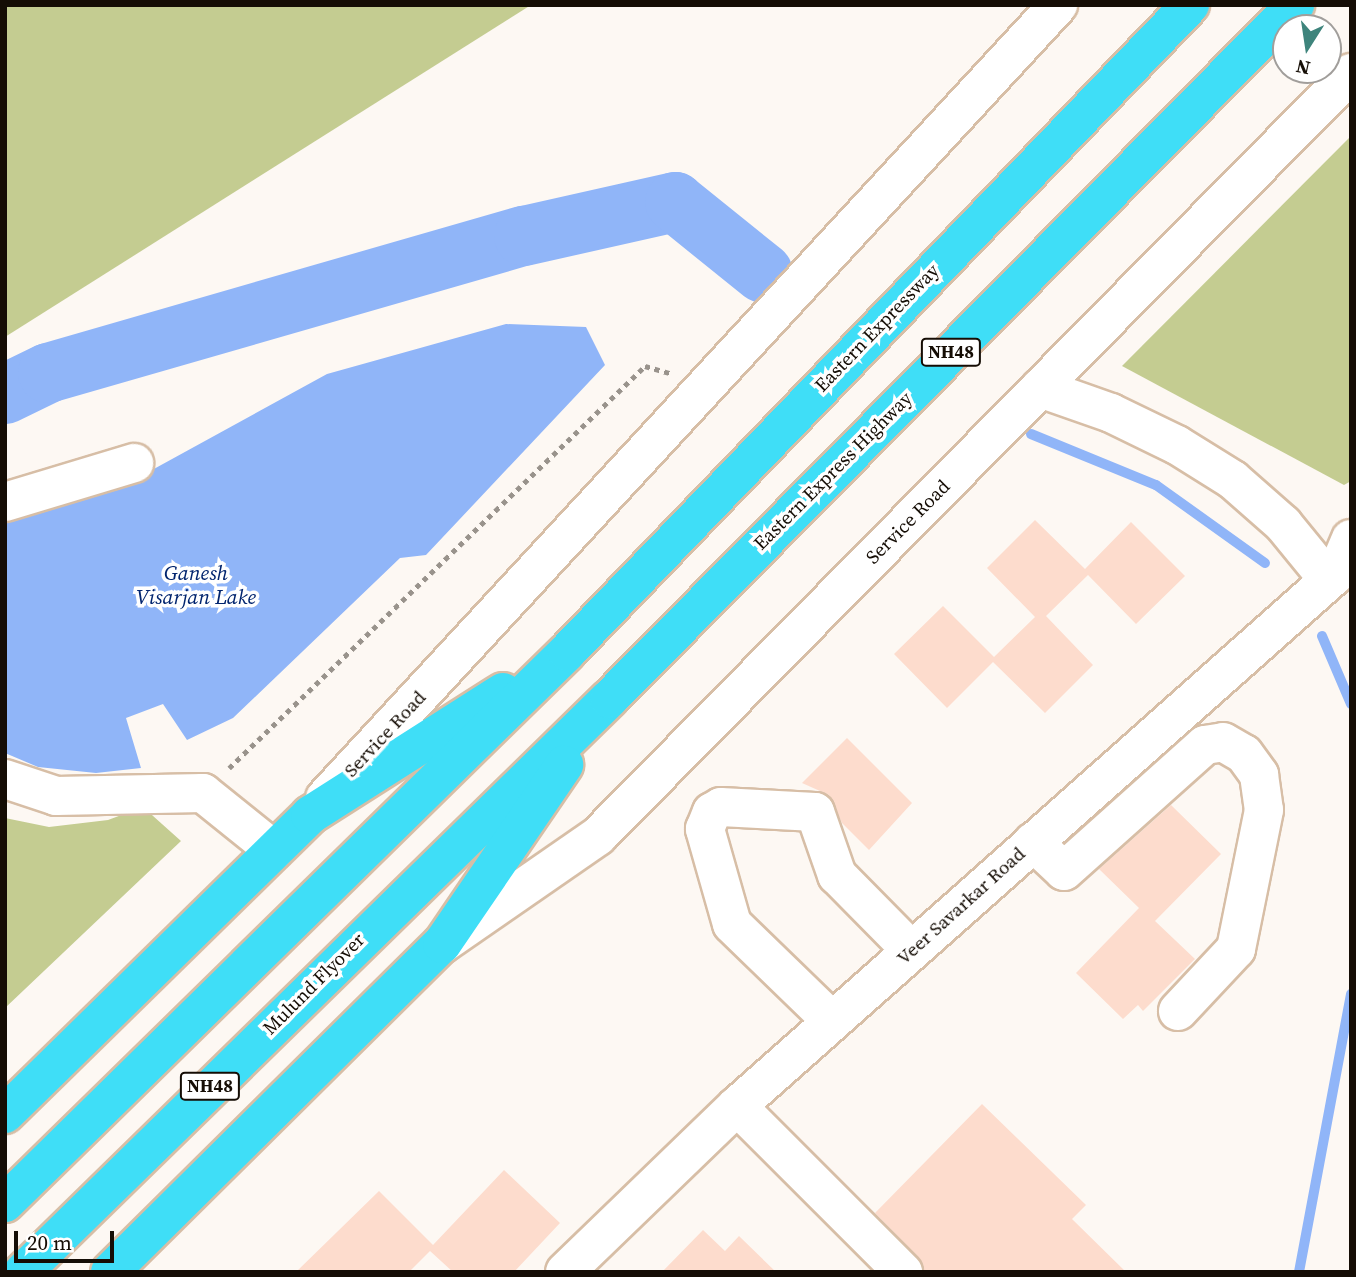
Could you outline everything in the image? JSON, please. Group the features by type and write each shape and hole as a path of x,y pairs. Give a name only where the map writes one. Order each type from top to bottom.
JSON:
{"highway":[{"name":"Eastern Expressway","path":"567,652 1190,5"},
{"name":"Eastern Express Highway","path":"609,699 1294,5"},
{"path":"5,1114 310,815 567,652"},
{"name":"NH48","path":"5,1203 567,652"},
{"path":"110,1272 442,944 609,699"},
{"name":"Mulund Flyover","path":"23,1272 609,699"}],"street":[{"name":"Service Road","path":"310,815 1058,5"},
{"name":"Service Road","path":"442,944 598,836 1351,73"},
{"path":"1040,388 1111,413 1177,445 1233,480 1338,577"},
{"path":"5,502 134,463"},
{"name":"Veer Savarkar Road","path":"565,1272 737,1106 1063,814 1338,577 1351,539"},
{"path":"1033,842 1064,871 1214,741 1244,754 1259,775 1264,810 1236,949 1178,1011"},
{"path":"1110,773 1140,805"},
{"path":"5,779 56,796 203,793 274,850"},
{"path":"832,1021 732,924 705,829 712,811 721,807 815,812 837,875 911,950"},
{"path":"1063,814 1092,847"},
{"path":"737,1106 903,1272"}],"path":[{"path":"203,793 645,366 707,384"}],"green space":[{"path":"5,5 531,5 5,337"},
{"path":"1351,136 1351,481 1344,485 1122,366"},
{"path":"143,807 181,841 5,1008 5,818 49,827 108,820"}],"water":[{"name":"Ganesh Visarjan Lake","path":"506,324 586,327 605,365 426,555 400,558 233,718 187,740 163,704 126,718 141,768 96,773 38,767 5,753 5,514 9,510 152,470 327,374"}],"building":[{"path":"1035,520 1085,569 1131,522 1185,576 1136,624 1088,575 1046,616 1093,665 1045,713 993,662 947,708 894,654 943,606 994,657 1035,617 987,568"},
{"path":"847,738 912,803 869,850 842,823 829,795 802,783"},
{"path":"1171,805 1221,854 1155,921 1195,959 1143,1011 1138,1005 1123,1019 1076,973 1139,908 1099,869"},
{"path":"982,1104 1086,1205 1072,1219 1126,1272 924,1271 918,1257 875,1213"},
{"path":"504,1170 560,1223 514,1272 453,1272 430,1251 409,1272 296,1272 379,1191 433,1245"},
{"path":"703,1230 725,1251 739,1236 776,1272 662,1272"}],"waterway":[{"path":"5,394 48,373 524,236 675,202 763,273"},
{"path":"1031,434 1156,485 1265,563"},
{"path":"1322,636 1351,704"},
{"path":"1299,1272 1351,994"}]}
